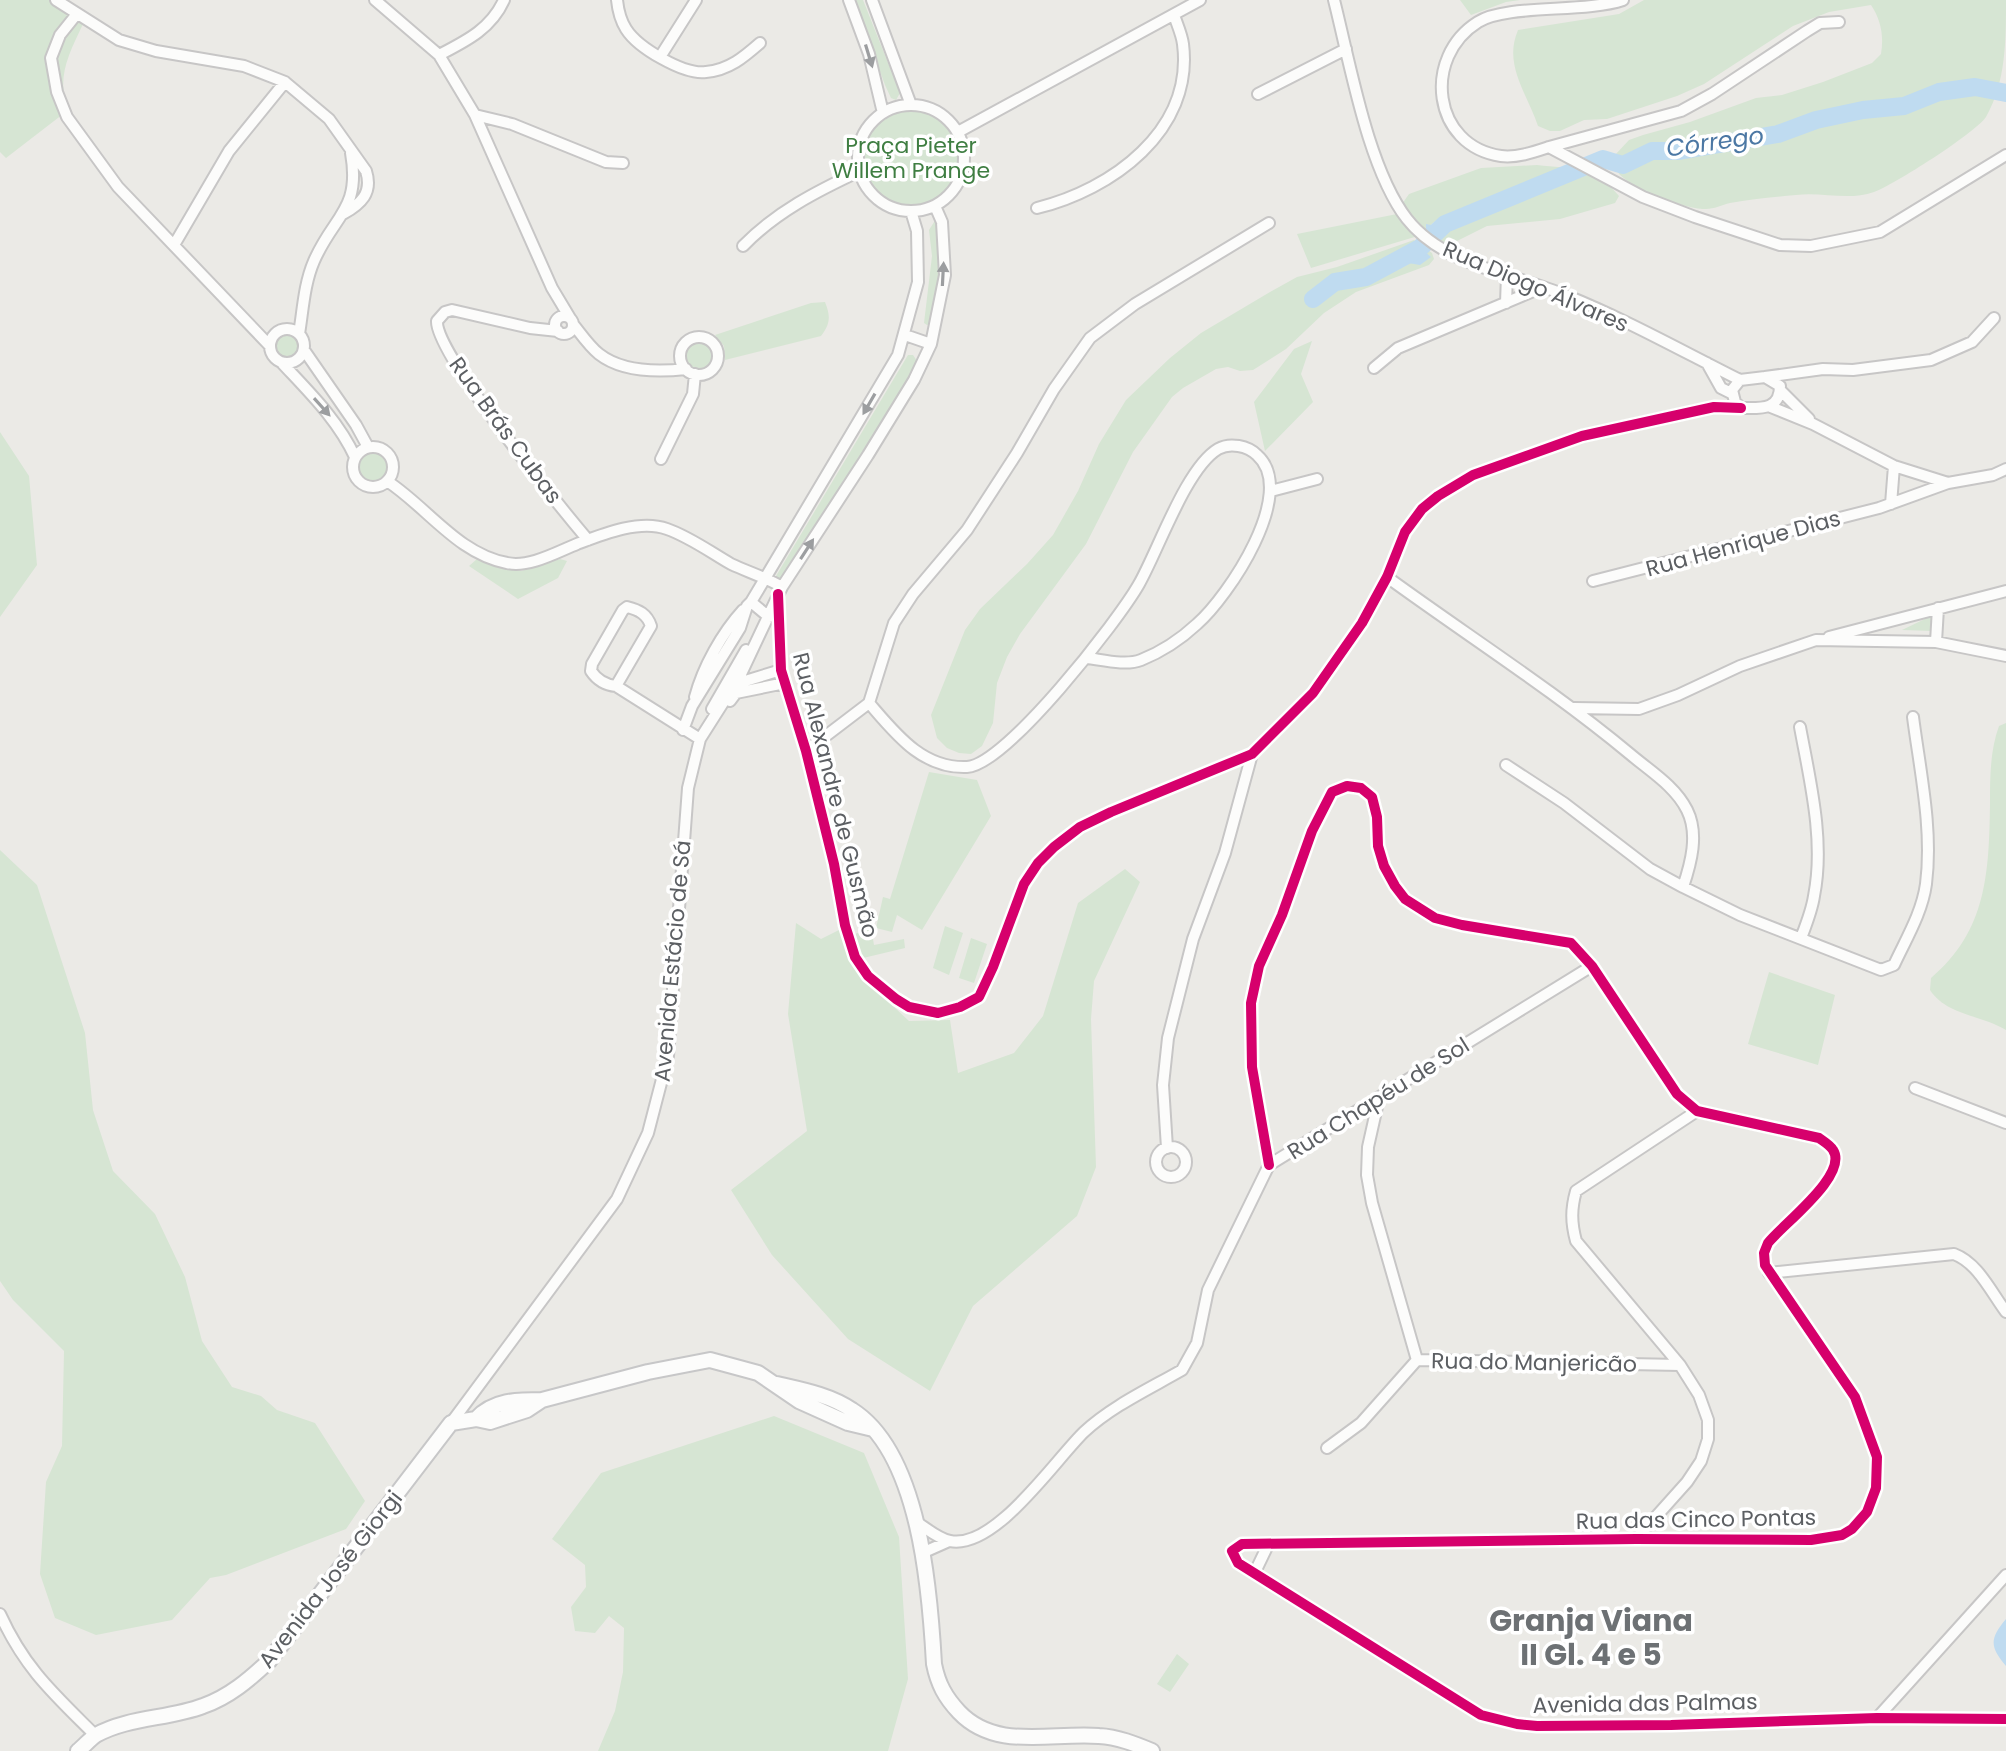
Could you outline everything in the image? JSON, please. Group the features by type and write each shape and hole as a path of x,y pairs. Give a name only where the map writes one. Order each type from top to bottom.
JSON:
{"street":[{"path":"56,0 119,40 156,51 244,66 285,82 329,119 366,171 369,190 358,206 343,214 313,263 306,286 299,334 304,350 368,447"},
{"path":"375,0 439,55 475,115 552,288 572,321 600,355 642,370 662,372 691,372 709,372 716,364 718,352 714,343 704,337 695,337 685,343 681,351 682,362 691,372 693,394 661,459"},
{"path":"439,55 481,31 497,17 504,0"},
{"path":"617,0 618,11 627,31 679,68 704,73 735,64 760,43"},
{"path":"660,57 696,0"},
{"path":"849,0 869,54 883,113"},
{"path":"872,0 911,105"},
{"path":"958,132 1200,0"},
{"name":"Rua Diogo Álvares","path":"1334,0 1368,130 1385,181 1396,203 1419,232 1468,262 1543,287 1621,321 1740,380"},
{"path":"1623,0 1612,4 1503,14 1482,19 1466,30 1447,56 1441,77 1441,97 1448,117 1468,144 1503,156 1526,155 1681,111 1820,23 1839,22"},
{"path":"76,15 60,35 51,58 57,92 67,117 118,187 270,346 273,356 328,412 347,438 355,457 354,474 362,483 375,487 387,481 393,470 391,458 378,447 368,447 355,457"},
{"path":"1037,208 1065,201 1113,176 1159,135 1175,103 1181,76 1183,45 1174,15"},
{"path":"1258,94 1346,49"},
{"path":"174,245 229,151 285,82"},
{"path":"911,105 935,110 948,120 958,132 964,152 962,175 950,194 935,206 911,211 890,207 867,188 860,171 859,148 868,126 883,113 891,108 911,105"},
{"path":"475,115 512,124 606,162 623,163"},
{"path":"1549,147 1643,197 1695,217 1780,245 1811,246 1880,232 2006,155"},
{"path":"743,246 762,227 798,203 860,171"},
{"name":"Avenida Estácio de Sá","path":"703,733 736,693 762,644 780,590 868,455 914,380 931,344 945,275 942,222 935,206"},
{"path":"683,730 691,710 715,682 741,634 749,604 898,355 918,282 917,231 911,211"},
{"path":"806,751 869,703 894,623 913,594 967,530 1054,389 1090,338 1135,304 1269,223"},
{"path":"1506,303 1507,275"},
{"path":"1374,368 1398,348 1543,287"},
{"name":"Rua Brás Cubas","path":"572,321 563,316 558,318 555,323 558,331 530,328 452,310 440,316 436,328 460,370 504,434 588,540"},
{"path":"1994,318 1972,342 1931,360 1740,380 1732,394 1741,408 1771,407 1813,424 1894,466 1948,483 1993,475 2006,469"},
{"path":"270,346 274,335 283,330 299,334"},
{"path":"905,335 931,344"},
{"path":"282,363 298,359 304,350"},
{"name":"Rua Diogo Álvares","path":"1707,363 1721,388 1732,394"},
{"path":"1780,388 1823,369"},
{"path":"1765,377 1780,388 1813,424"},
{"path":"1771,407 1777,402 1780,388"},
{"name":"Rua Alexandre de Gusmão","path":"1714,407 1732,394"},
{"name":"Rua Alexandre de Gusmão","path":"780,590 781,670 806,751 855,957 868,976 896,999 909,1007 938,1013 960,1007 979,997 1024,884 1054,847 1080,827 1111,812 1252,754 1313,693 1362,623 1387,577 1405,532 1422,509 1473,475 1582,436 1714,407 1741,408"},
{"path":"869,703 902,741 930,760 969,767 999,750 1087,658 1138,585 1176,506 1206,460 1220,447 1236,446 1249,449 1260,457 1268,469 1271,491 1257,540 1222,596 1197,624 1164,648 1137,662 1087,658"},
{"path":"1891,504 1894,466"},
{"path":"1914,473 1918,494"},
{"path":"1271,491 1317,479"},
{"path":"387,481 421,506 469,549 502,562 529,562 588,540 642,525 656,526 679,534 733,564 766,577 780,590"},
{"name":"Rua Henrique Dias","path":"1593,581 1891,504 1948,483"},
{"path":"1387,577 1574,708 1673,790 1693,825 1691,863 1683,887"},
{"path":"1574,708 1639,709 1740,666 1816,640 2006,591"},
{"path":"749,604 768,619"},
{"path":"616,686 651,626 642,612 627,607 592,664 591,671 604,683 616,686 683,730 703,733"},
{"path":"1936,642 1938,608"},
{"name":"Avenida Estácio de Sá","path":"451,1423 610,1209 648,1133 668,1056 688,788 713,705 768,619"},
{"path":"1895,642 1896,620"},
{"path":"1816,640 1936,642 2006,656"},
{"path":"742,682 781,670"},
{"path":"736,693 785,683"},
{"path":"1506,765 1564,803 1650,869 1740,915 1881,970 1894,965 1918,913 1926,884 1927,825 1913,717"},
{"path":"1800,727 1815,806 1817,855 1815,895 1801,938"},
{"path":"1167,1148 1163,1085 1168,1038 1193,939 1225,853 1252,754"},
{"path":"1269,1165 1252,1067 1251,1003 1259,966 1282,915 1312,831 1332,792 1347,786 1361,788 1372,797 1384,866 1405,899 1435,918 1571,943 1592,966 1677,1094 1697,1111 1819,1138 1834,1150 1836,1158 1831,1179 1768,1243 1764,1253 1769,1273 1954,1254 1965,1258 1974,1268 2006,1312"},
{"name":"Rua Chapéu de Sol","path":"922,1553 992,1528 1011,1514 1085,1431 1109,1412 1182,1370 1197,1343 1208,1290 1269,1165 1592,966"},
{"path":"1915,1088 2006,1123"},
{"name":"Rua do Manjericão","path":"1379,1098 1368,1147 1367,1175 1376,1218 1417,1360 1680,1365"},
{"path":"1636,1539 1687,1482 1701,1461 1708,1439 1708,1420 1699,1395 1680,1365 1576,1241 1571,1223 1572,1207 1576,1191 1697,1111"},
{"name":"Rua das Cinco Pontas","path":"1268,1545 1636,1539 1811,1540 1842,1535 1867,1512 1876,1488 1877,1457 1861,1411 1838,1372 1769,1273"},
{"path":"451,1423 476,1419 484,1410 496,1405 542,1400 648,1372 710,1360 739,1366 777,1384 799,1401 848,1423 875,1430 894,1461 918,1523 938,1683 962,1716 978,1728 1010,1738 1100,1736 1128,1741 1152,1751"},
{"path":"1327,1448 1345,1438 1361,1423 1417,1360"},
{"name":"Avenida José Giorgi","path":"78,1751 95,1735 130,1723 165,1718 206,1705 244,1684 269,1661 451,1423"},
{"path":"918,1523 949,1541"},
{"name":"Avenida das Palmas","path":"1268,1545 1242,1544 1232,1551 1238,1563 1481,1715 1517,1724 1671,1725 1877,1718 2006,1719"},
{"path":"1255,1572 1268,1545"},
{"path":"1877,1718 2006,1575"},
{"path":"0,1614 14,1645 34,1673 95,1735"}],"green space":[{"path":"0,0 58,0 83,24 64,76 67,111 6,158 0,152"},
{"path":"854,0 863,0 900,93 896,100 891,98 885,85"},
{"path":"1460,0 1520,0 1471,15"},
{"path":"1644,0 2006,0 2005,46 1998,90 1979,125 1933,158 1874,192 1855,196 1806,194 1738,202 1709,209 1697,208 1655,196 1629,182 1615,167 1615,155 1629,140 1756,98 1782,95 1872,63 1881,54 1879,22 1871,5 1829,12 1793,26 1704,84 1677,96 1607,119 1584,120 1560,131 1538,126 1515,67 1513,55 1518,30 1619,14"},
{"name":"Praça Pieter Willem Prange","path":"920,105 950,124 964,151 964,166 950,194 936,208 904,211 878,201 865,186 859,168 859,149 866,131 878,117 897,107"},
{"path":"1537,165 1582,171 1601,179 1619,196 1615,203 1560,219 1487,226 1451,244 1443,244 1417,224 1402,204 1409,194 1481,168","holes":["1453,216 1443,236 1426,229 1439,218"]},
{"path":"1397,214 1418,236 1311,268 1297,234"},
{"path":"936,219 940,224 940,284 930,324 927,325 924,323 932,256 929,230"},
{"path":"1414,240 1432,253 1434,259 1429,265 1356,292 1324,313 1286,349 1253,370 1216,369 1172,397 1133,452 1086,544 1020,634 1007,657 997,683 993,723 982,746 971,754 947,748 937,738 931,715 965,630 980,609 1053,535 1078,491 1099,444 1126,400 1201,333 1297,277 1337,267"},
{"path":"825,302 829,320 821,336 725,360 724,346 715,335 811,303"},
{"path":"287,329 299,334 304,346 299,358 287,363 275,358 270,346 275,334"},
{"path":"699,341 705,342 713,350 713,362 705,370 699,371 693,370 685,362 684,356 685,350 693,342"},
{"path":"1312,341 1301,374 1313,402 1265,451 1254,402 1294,349"},
{"path":"908,355 913,355 919,364 788,577 779,582 776,576"},
{"path":"0,432 29,476 37,565 0,617"},
{"path":"373,447 387,453 393,467 387,481 373,487 359,481 353,467 359,453"},
{"path":"477,559 521,571 560,559 567,561 558,578 518,599 469,566"},
{"path":"1931,616 1933,631 1902,630"},
{"path":"2006,723 2006,1030 1954,1010 1930,990 1931,978 1964,941 1981,899 1988,853 1992,755 1999,726"},
{"path":"929,772 977,780 991,816 922,930 897,915 892,932 876,928 883,897 890,899"},
{"path":"0,850 37,885 85,1033 93,1110 113,1171 155,1214 185,1277 202,1341 232,1387 261,1396 277,1410 315,1423 365,1501 346,1529 226,1575 210,1578 172,1620 96,1635 55,1618 40,1574 46,1482 62,1446 64,1351 13,1300 0,1281"},
{"path":"1125,869 1140,882 1094,981 1091,1019 1096,1167 1077,1216 973,1306 930,1391 848,1339 772,1255 731,1190 807,1131 788,1014 796,923 821,939 843,928 862,977 909,1021 950,1020 958,1073 1014,1053 1043,1016 1078,903"},
{"path":"945,926 963,933 949,975 933,968"},
{"path":"871,928 874,945 904,939 905,948 859,959 852,935"},
{"path":"971,938 987,944 974,983 959,978"},
{"path":"1769,972 1835,995 1818,1065 1748,1044"},
{"path":"774,1416 864,1453 899,1537 908,1679 888,1751 598,1751 615,1711 623,1672 624,1628 609,1616 595,1633 575,1631 571,1607 586,1587 585,1565 552,1539 601,1473"},
{"path":"1177,1654 1189,1664 1170,1692 1157,1684"}],"water":[{"path":"1454,216 1455,221 1443,237 1439,236 1438,239 1426,229 1426,224"},
{"path":"1414,242 1431,257 1420,265 1408,263 1405,247"},
{"path":"2006,1619 2006,1666 1994,1648 1994,1638"}],"waterway":[{"name":"Córrego","path":"1313,299 1335,282 1366,277 1420,248 1445,224 1603,159 1623,165 1652,151 1679,151 1778,134 1816,120 1863,110 1904,106 1939,92 1975,87 2006,93"}],"cycle path":[{"path":"778,594 781,670 806,751 855,957 868,976 896,999 909,1007 938,1013 960,1007 979,997 1024,884 1054,847 1080,827 1111,812 1252,754 1313,693 1362,623 1387,577 1405,532 1422,509 1438,496 1473,475 1582,436 1714,407 1741,408"},
{"path":"1269,1165 1252,1067 1251,1003 1259,966 1282,915 1312,831 1332,792 1347,786 1361,788 1372,797 1377,817 1378,846 1384,866 1405,899 1435,918 1571,943 1592,966 1677,1094 1697,1111 1819,1138 1832,1148 1835,1160 1832,1172 1812,1199 1768,1243 1764,1253 1765,1265 1855,1397 1877,1457 1876,1488 1867,1512 1852,1529 1842,1535 1811,1540 1242,1544 1232,1551 1238,1563 1481,1715 1517,1724 1671,1725 1877,1718 2006,1719"}],"district":[{"name":"Granja Viana II Gl. 4 e 5","path":"1591,1638"}]}
